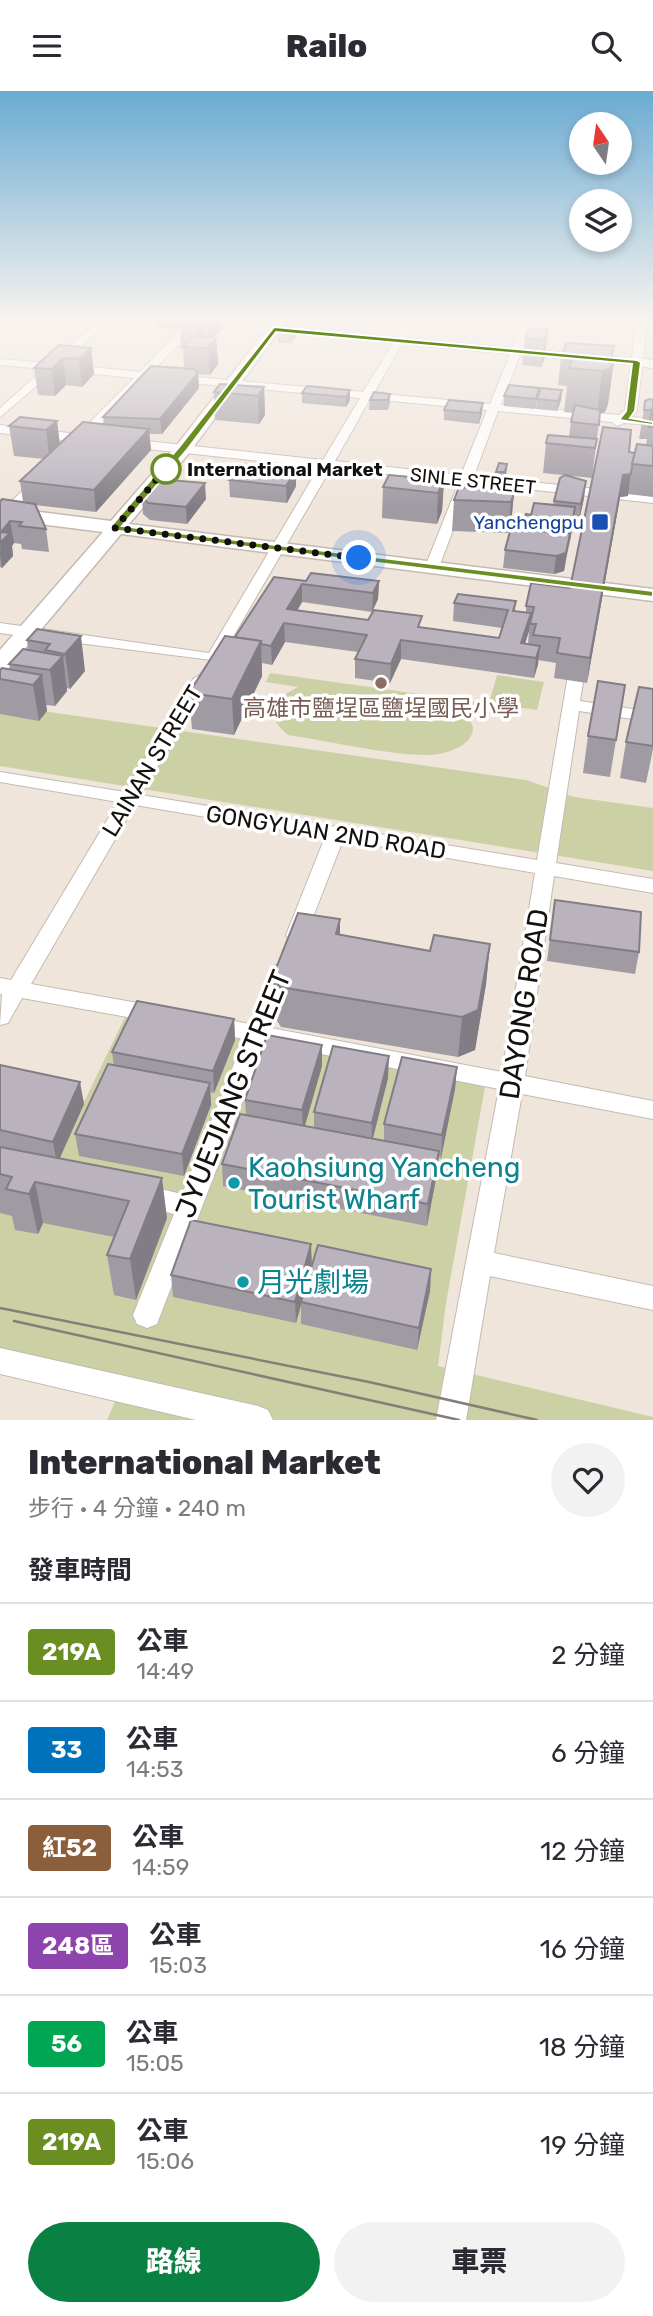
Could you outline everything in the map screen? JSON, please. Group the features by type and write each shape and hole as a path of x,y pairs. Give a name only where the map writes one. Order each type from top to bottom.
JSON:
{"street":[{"path":"0,414 34,384"},
{"path":"77,443 134,384"},
{"path":"231,384 495,408 619,430 651,416"},
{"path":"0,664 183,449 231,384"},
{"name":"LAINAN STREET","path":"0,1017 8,987 129,800 376,384"},
{"path":"432,567 504,384"},
{"path":"619,430 631,411 634,384"},
{"name":"SINLE STREET","path":"0,429 77,443 113,441 653,499"},
{"path":"2,516 44,476"},
{"path":"2,516 432,567 592,581 653,595"},
{"path":"0,628 213,658"},
{"name":"DAYONG ROAD","path":"451,1420 512,1084 581,644"},
{"path":"572,705 653,717"},
{"name":"GONGYUAN 2ND ROAD","path":"0,778 653,886"},
{"name":"JYUEJIANG STREET","path":"147,1315 336,834"},
{"path":"8,987 184,1020 255,1038 653,1110"},
{"path":"121,1191 188,1206"},
{"path":"480,1262 653,1298"},
{"path":"0,1361 258,1420"}],"green space":[{"path":"270,673 497,705 494,715 466,712 473,727 472,734 456,749 427,755 376,750 288,735 275,720 274,708 282,697 298,687 266,682"},
{"path":"497,675 544,682 537,710 489,703"},
{"path":"0,705 526,780 574,797 653,808 653,871 0,766"},
{"name":"Kaohsiung Yancheng Tourist Wharf","path":"126,1015 485,1087 446,1303 438,1366 653,1417 653,1420 107,1420 116,1399 0,1374 0,1082 85,1100"}],"building":[{"path":"134,384 189,384 160,419 103,417"},
{"path":"220,384 264,387 258,396 214,392"},
{"path":"509,385 539,388 536,399 504,396"},
{"path":"307,386 350,390 346,397 302,393"},
{"path":"541,388 562,390 558,401 537,399"},
{"path":"374,392 390,394 388,400 370,400"},
{"path":"449,400 483,403 480,413 444,410"},
{"path":"653,400 653,409 644,410 645,401"},
{"path":"575,405 600,410 599,425 571,422"},
{"path":"652,409 653,427 649,427"},
{"path":"20,417 57,421 46,430 9,426"},
{"path":"83,422 149,429 94,490 20,481"},
{"path":"603,427 631,430 629,452 635,453 631,474 623,475 590,658 557,653 560,638 533,635 536,624 530,624 534,607 526,606 531,583 570,588"},
{"path":"548,435 597,439 595,448 546,443"},
{"path":"637,444 653,446 653,466 632,464"},
{"path":"499,463 507,464 505,472 496,472"},
{"path":"240,464 296,470 286,486 229,480"},
{"path":"389,475 444,480 438,493 383,487"},
{"path":"565,475 586,481 581,504 554,501 560,478"},
{"path":"157,479 205,483 186,507 148,503 142,497"},
{"path":"459,487 514,493 511,502 454,500"},
{"path":"2,499 35,504 46,529 19,526 22,522 10,521 1,532 10,533 0,543"},
{"path":"534,503 575,507 571,529 523,524 526,514 531,515"},
{"path":"511,528 570,534 566,553 556,556 505,550"},
{"path":"311,573 379,581 373,593 302,584 287,609 368,620 374,610 422,616 418,627 499,638 508,610 454,603 458,594 516,601 513,611 531,613 521,643 540,646 536,658 401,640 391,664 355,659 367,635 284,623 271,646 261,644 261,641 235,637 274,577 306,581"},
{"path":"37,629 81,636 65,654 45,650 50,644 27,640"},
{"path":"225,636 261,641 232,699 189,693"},
{"path":"23,649 63,656 50,670 9,664"},
{"path":"2,668 42,675 33,685 0,679"},
{"path":"598,681 625,685 616,740 588,736"},
{"path":"639,687 653,689 653,746 626,742"},
{"path":"555,900 641,912 639,952 550,940"},
{"path":"298,913 340,919 336,934 430,951 434,935 490,944 478,1010 462,1017 280,987 273,976"},
{"path":"137,1001 234,1019 213,1071 112,1052"},
{"path":"267,1035 322,1045 302,1110 245,1100"},
{"path":"333,1046 389,1056 372,1123 314,1112"},
{"path":"402,1057 457,1067 442,1135 384,1124"},
{"path":"108,1064 210,1083 182,1154 75,1134"},
{"path":"0,1065 80,1082 53,1142 0,1130"},
{"path":"240,1114 439,1151 428,1204 222,1164"},
{"path":"0,1147 162,1178 130,1259 107,1255 129,1201 35,1182 29,1194 6,1189 12,1177 0,1174"},
{"path":"191,1220 311,1244 295,1302 171,1275"},
{"path":"318,1245 431,1269 419,1328 301,1302"}],"tram line":[{"path":"0,1308 369,1382 537,1420"},
{"path":"14,1321 459,1420"}],"bus line":[{"name":"219A","path":"231,384 183,449 115,528 653,595"},
{"name":"219A","path":"634,384 631,411 624,420 653,422"}],"place":[{"name":"International Market","path":"166,469"},
{"name":"Yanchengpu","path":"600,522"},
{"name":"高雄市鹽埕區鹽埕國民小學","path":"381,683"},
{"name":"Kaohsiung Yancheng Tourist Wharf","path":"234,1183"},
{"name":"月光劇場","path":"243,1282"}],"route":[{"path":"166,469 169,465 115,528 359,558"}]}
